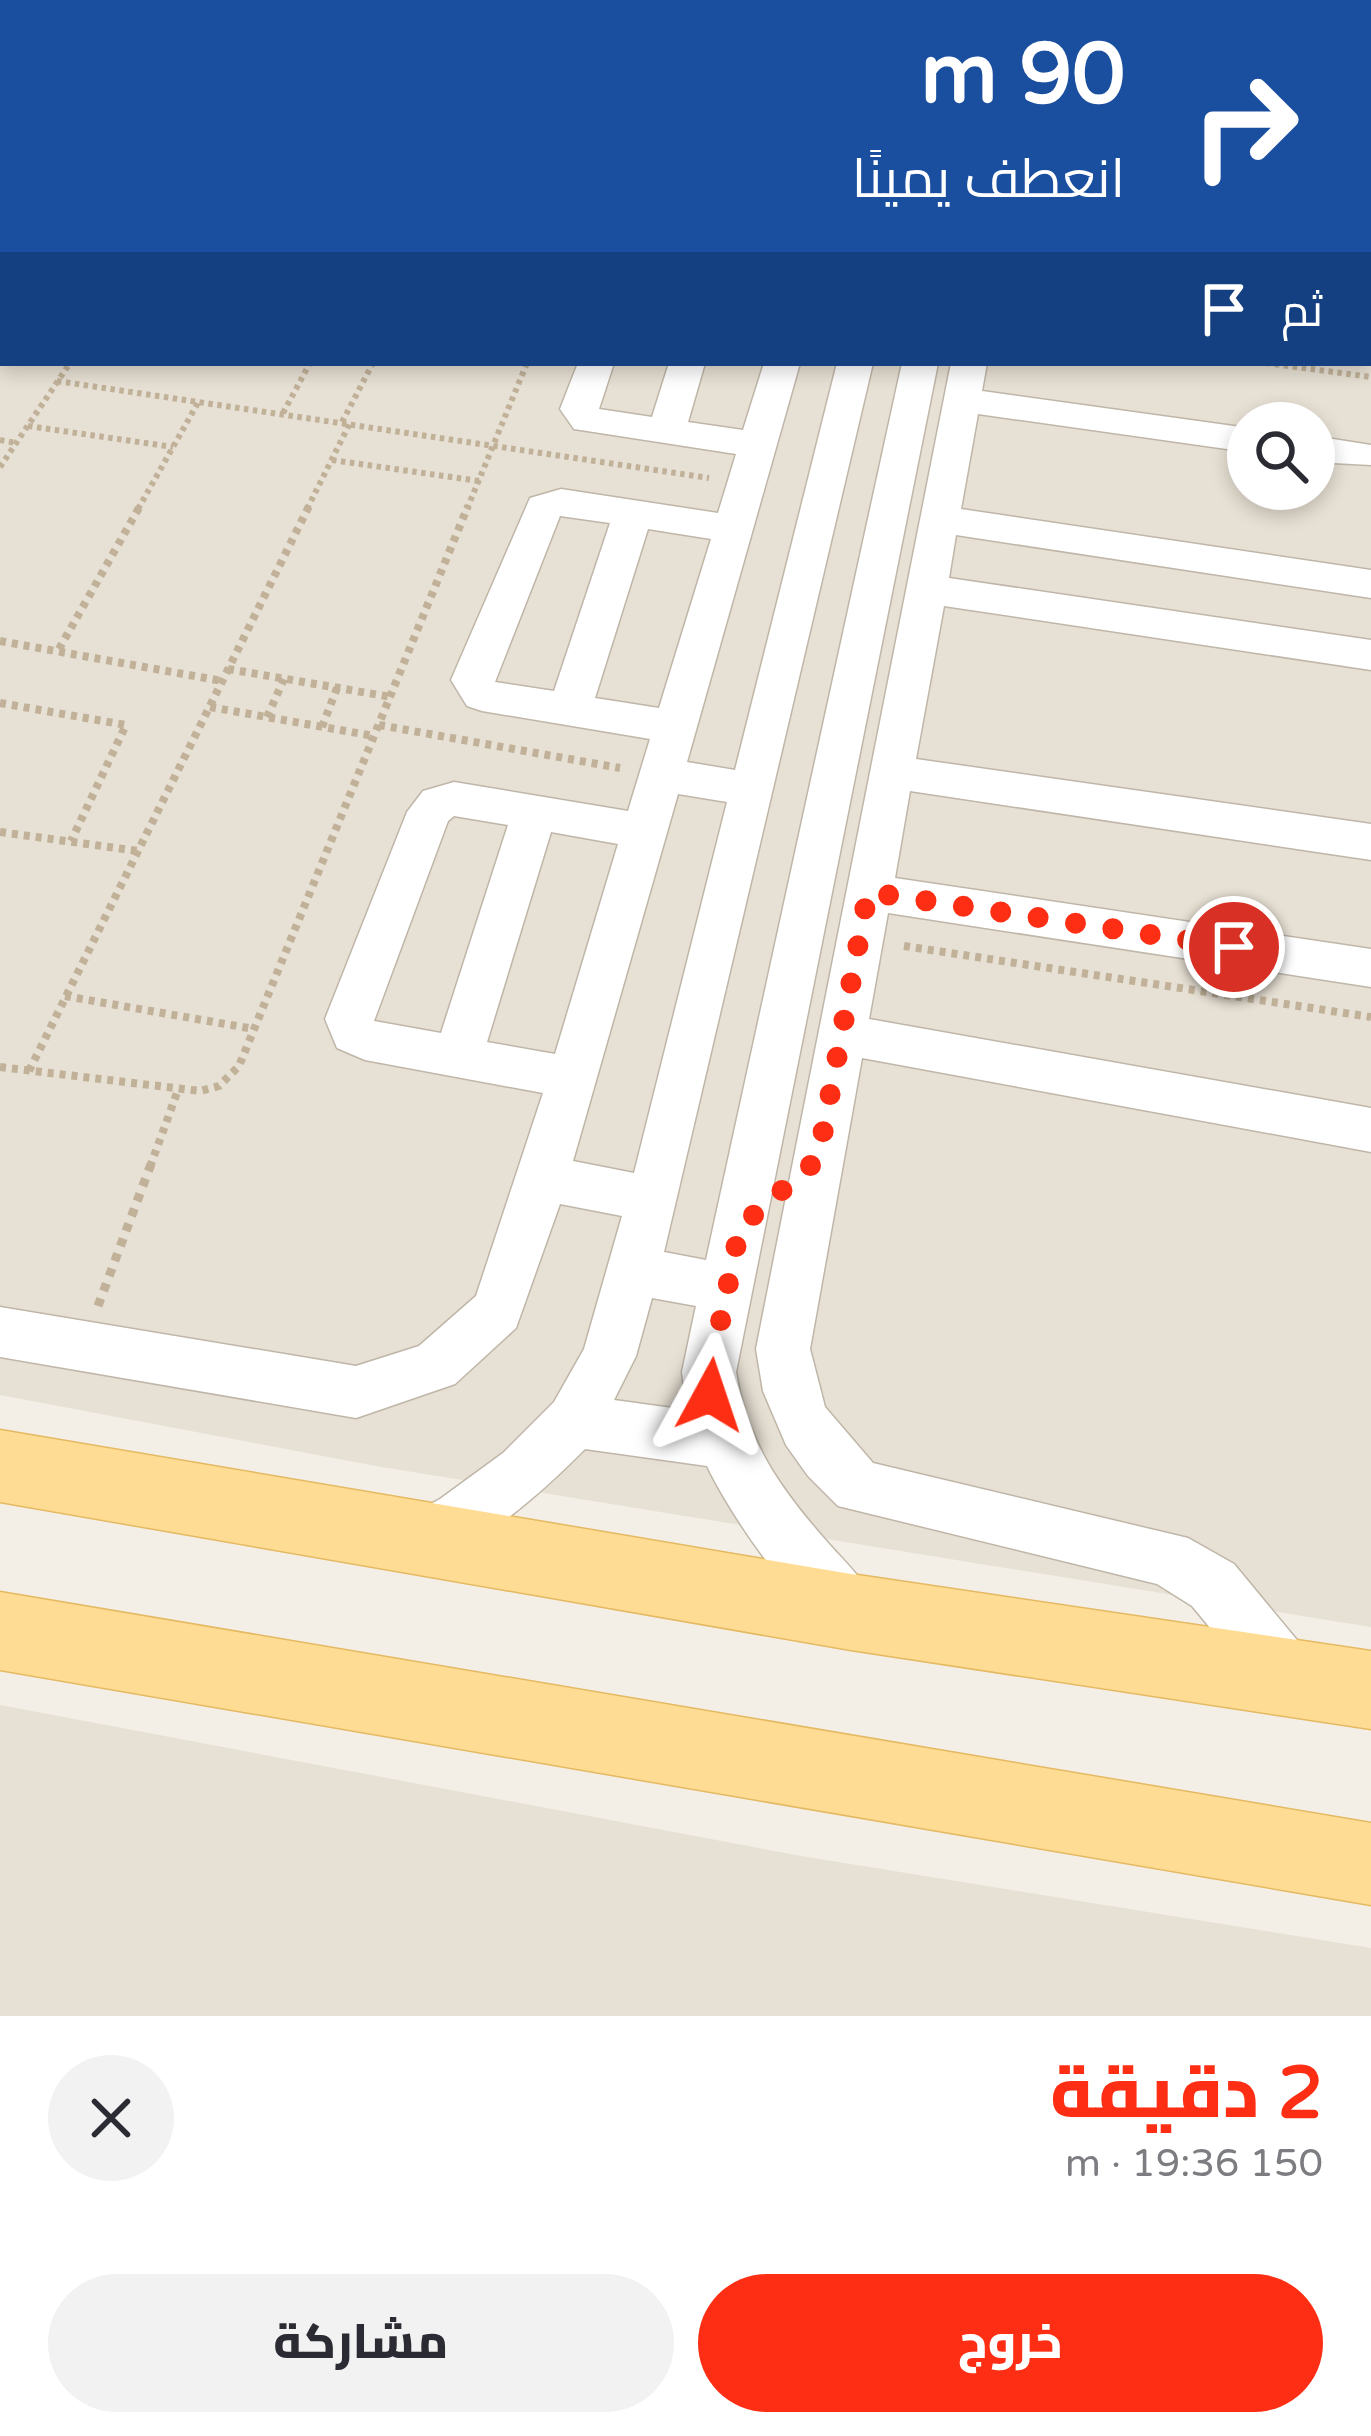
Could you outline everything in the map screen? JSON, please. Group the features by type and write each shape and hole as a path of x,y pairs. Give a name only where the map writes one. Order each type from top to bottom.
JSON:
{"main road":[{"path":"0,1466 851,1612 1371,1690"},
{"path":"0,1631 1371,1864"}],"street":[{"path":"595,366 578,409 584,418 666,432 746,487 821,505"},
{"path":"666,432 686,366"},
{"path":"0,1332 356,1391 436,1366 497,1310 544,1178 781,366"},
{"path":"423,1539 493,1497 574,1421 609,1356 653,1199 854,366"},
{"path":"851,1612 753,1497 721,1441 710,1372 919,366"},
{"path":"1227,436 966,381 783,1348 787,1387 801,1425 825,1459 858,1487 1187,1566 1227,1600 1290,1678"},
{"path":"1335,452 1360,455"},
{"path":"676,727 482,694 472,680 540,510 561,502 633,513 746,487"},
{"path":"569,709 633,513"},
{"path":"939,518 1371,584"},
{"path":"926,589 1371,656"},
{"path":"891,772 1371,842"},
{"path":"661,775 752,789"},
{"path":"573,1078 359,1038 349,1019 433,807 454,799 645,831"},
{"path":"458,1057 535,812"},
{"path":"864,915 1371,968"},
{"path":"841,1034 1371,1130"},
{"path":"740,1227 818,1159"},
{"path":"544,1178 653,1199"},
{"path":"635,1270 725,1286"},
{"path":"574,1421 721,1441"}],"path":[{"path":"0,467 68,366"},
{"path":"283,413 308,366"},
{"path":"29,1071 332,460 372,366"},
{"path":"0,1066 178,1090 200,1091 229,1079 254,1029 526,366"},
{"path":"1310,366 1371,376"},
{"path":"57,381 494,443 746,487"},
{"path":"58,649 200,401"},
{"path":"28,426 173,447"},
{"path":"0,440 16,443"},
{"path":"332,460 479,481"},
{"path":"0,641 222,681"},
{"path":"228,669 391,697"},
{"path":"268,717 284,679"},
{"path":"322,727 338,688"},
{"path":"0,704 126,725 71,842"},
{"path":"210,707 374,736"},
{"path":"379,725 661,775"},
{"path":"0,832 138,851"},
{"path":"864,915 1371,1017"},
{"path":"65,996 254,1029"},
{"path":"82,1347 178,1090"}],"shaded area":[{"path":"0,366 1371,366 1371,1627 376,1466 0,1395"},
{"path":"0,1705 801,1856 1371,1948 1371,2016 0,2016"}],"route":[{"path":"710,1395 725,1286 740,1227 818,1159 868,892 1234,947"}]}
